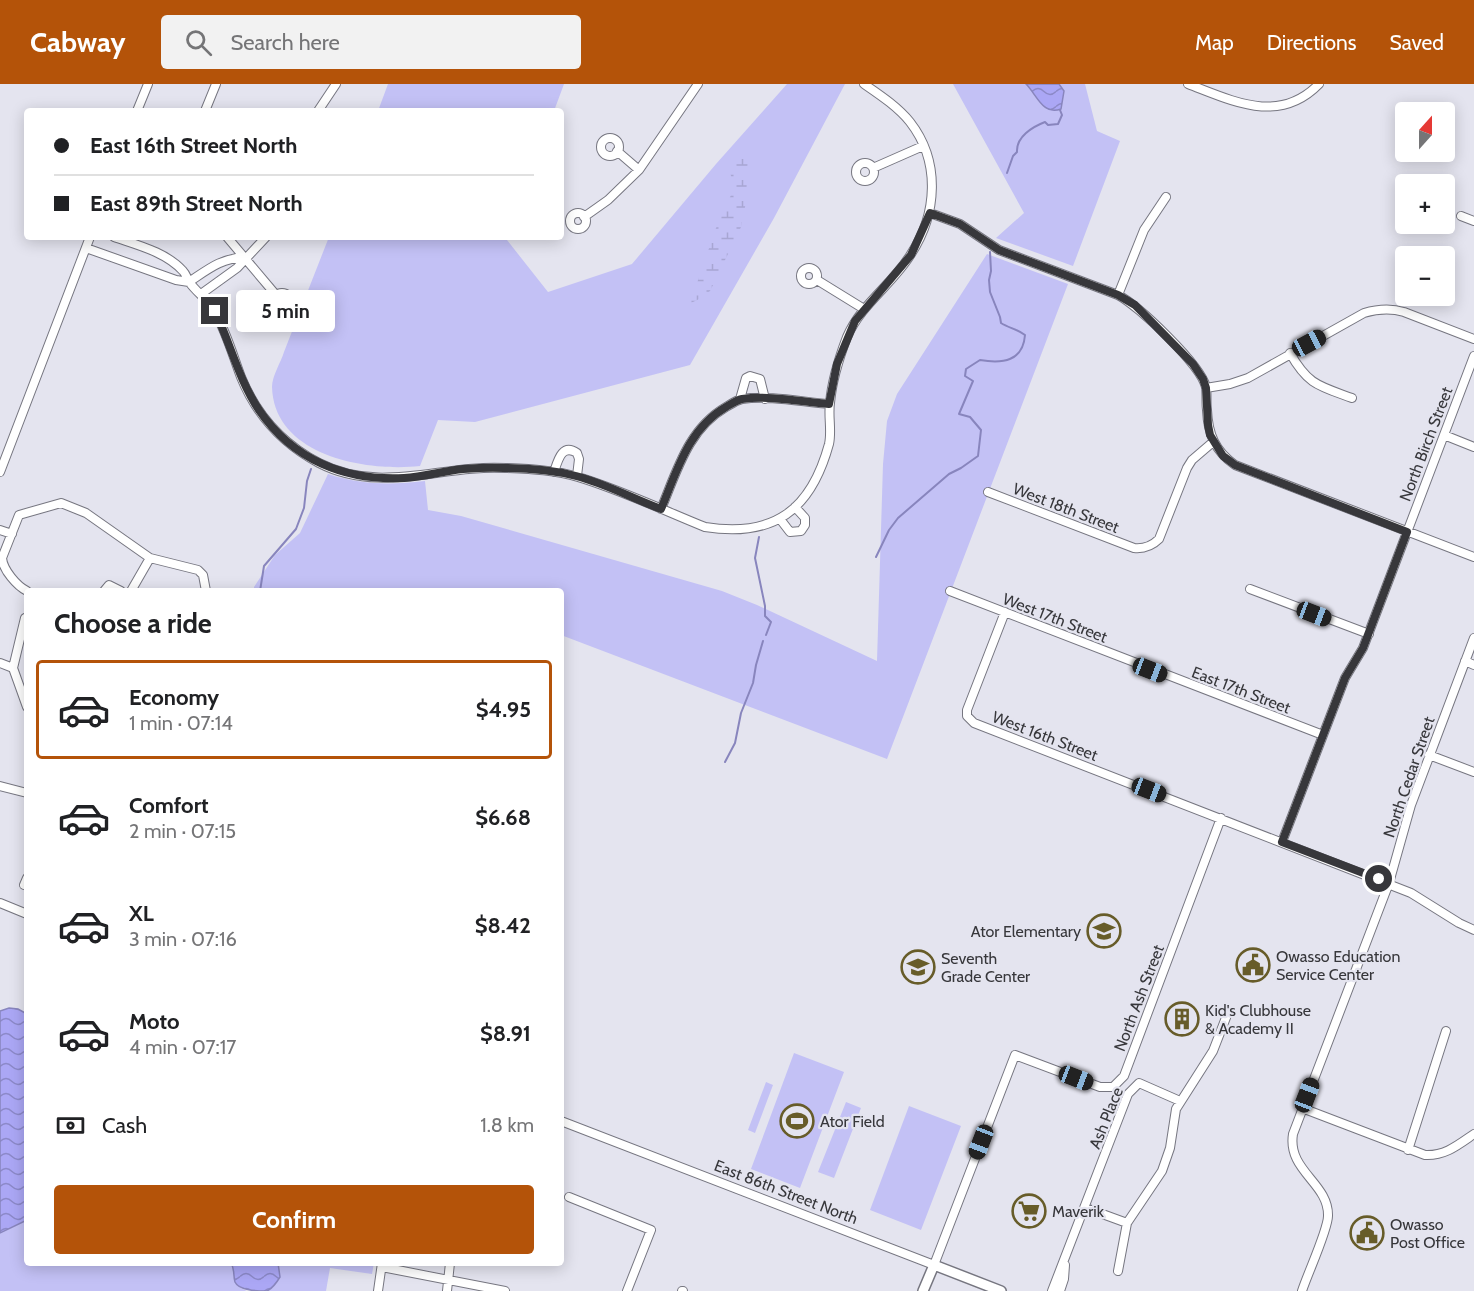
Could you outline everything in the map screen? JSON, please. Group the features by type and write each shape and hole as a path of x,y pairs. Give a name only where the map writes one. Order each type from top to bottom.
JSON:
{"main road":[{"path":"923,1291 934,1265"},
{"name":"East 86th Street North","path":"934,1265 1000,1291"}],"street":[{"path":"138,108 148,84"},
{"path":"206,108 216,84"},
{"path":"320,108 336,84"},
{"path":"584,217 608,201 639,170 698,84"},
{"path":"122,240 164,256 184,272 189,282 215,311 242,379 259,411 291,446 322,465 365,478 405,478 484,468 554,472 577,476 705,527 727,530 768,524 780,519 795,507 812,488 830,442 829,404 837,364 848,335 864,309 911,255 930,213 932,186 928,160 923,146 910,122 896,108 864,84"},
{"path":"1188,84 1208,88 1232,101 1259,107 1281,106 1310,93 1319,84"},
{"path":"873,168 923,146"},
{"path":"617,152 639,170"},
{"path":"1118,295 1144,231 1166,197"},
{"path":"930,213 960,224 999,250 1118,295 1146,314 1193,364 1206,388 1208,425 1213,442 1223,456 1235,465 1474,557"},
{"path":"1461,216 1474,221"},
{"path":"0,472 89,240"},
{"path":"230,240 276,295"},
{"path":"201,294 237,268 263,240"},
{"path":"86,248 176,280 189,282 215,264 227,259 245,257"},
{"path":"817,280 864,309"},
{"path":"1206,388 1240,381 1364,313 1387,309 1404,312 1474,339"},
{"path":"1290,353 1301,373 1311,381 1352,398"},
{"name":"North Birch Street","path":"1282,842 1345,678 1369,634 1474,356"},
{"path":"740,399 746,378 750,375 760,379 765,399"},
{"path":"661,509 690,441 704,423 722,409 740,399 829,404"},
{"path":"1443,435 1474,447"},
{"name":"West 18th Street","path":"988,492 1134,548 1148,547 1159,538 1187,468 1192,460 1213,442"},
{"path":"554,472 562,452 572,450 577,453 579,459 577,476"},
{"path":"24,590 3,564 2,558 19,515 61,503 86,513 150,558 198,570 203,575 205,588"},
{"path":"780,519 790,532 801,531 805,525 805,518 795,507"},
{"path":"0,530 11,537"},
{"path":"0,536 11,537"},
{"path":"133,588 150,558"},
{"path":"1250,589 1369,634"},
{"name":"West 17th Street","path":"950,591 1150,670"},
{"name":"West 16th Street","path":"1005,612 967,710 967,716 974,723 1389,883 1421,897 1450,918 1474,930"},
{"path":"24,622 13,668 24,699"},
{"name":"North Cedar Street","path":"1302,1291 1329,1216 1323,1196 1300,1167 1292,1151 1293,1134 1389,883 1406,819 1474,638"},
{"path":"1465,662 1474,665"},
{"path":"0,663 13,668"},
{"name":"East 17th Street","path":"1150,670 1323,735"},
{"path":"1429,755 1474,772"},
{"path":"0,786 24,793"},
{"name":"North Ash Street","path":"934,1265 1015,1055 1100,1087 1113,1087 1120,1081 1221,818"},
{"path":"0,903 24,913"},
{"path":"1118,1271 1127,1223 1162,1170 1168,1154 1176,1109 1213,1051 1227,1015"},
{"path":"1408,1150 1446,1031"},
{"name":"Ash Place","path":"1052,1291 1086,1208 1128,1094 1139,1083 1180,1101"},
{"path":"1302,1108 1425,1155 1441,1154 1474,1134"},
{"name":"East 86th Street North","path":"564,1122 934,1265"},
{"path":"569,1197 651,1230 627,1291"},
{"path":"1086,1208 1127,1223"},
{"name":"Ash Place","path":"1060,1291 1066,1258"},
{"path":"378,1291 382,1266"},
{"path":"387,1266 505,1291"},
{"path":"447,1291 450,1266"}],"green space":[{"path":"388,84 564,84 555,108 379,108"},
{"path":"787,84 845,84 774,218 690,365 475,422 438,420 420,466 374,466 350,462 326,455 305,444 288,429 277,410 272,383 328,240 507,240 548,292 632,264"},
{"path":"953,84 1085,84 1097,131 1120,141 1073,266 996,238 1024,213"},
{"path":"748,149 746,202 741,227 710,291 687,305 683,303 697,283 716,228 731,195 730,172 740,154"},
{"path":"987,254 1068,284 887,759 564,636 564,588 254,588 275,555 300,533 328,474 376,483 425,481 428,510 461,516 722,591 877,661 883,464 887,421 897,394"},
{"name":"Ator Field","path":"794,1053 844,1072 800,1188 751,1169"},
{"path":"766,1082 773,1085 755,1133 748,1130"},
{"path":"846,1102 861,1108 834,1178 818,1172"},
{"path":"909,1106 961,1126 921,1230 870,1210"},
{"path":"24,1221 24,1266 232,1266 238,1286 247,1291 0,1291 0,1233"},
{"path":"278,1266 373,1266 372,1274 330,1268 326,1291 266,1291 273,1287 280,1277"}],"water":[{"path":"1026,84 1059,84 1064,91 1061,109 1049,110"},
{"path":"9,1008 24,1012 24,1221 0,1233 0,1011"},
{"path":"232,1266 278,1266 280,1277 267,1291 254,1291 237,1285"}],"waterway":[{"path":"1007,173 1022,137 1045,122 1048,125 1058,124 1062,115 1060,110"},
{"path":"876,557 889,530 898,518 949,474 978,456 981,430 970,417 959,414 973,381 965,376 966,369 980,360 1010,359 1016,355 1023,344 1025,335 1001,323 990,292 990,252"},
{"path":"260,588 264,566 296,529 304,508 307,481 311,469"},
{"path":"759,537 755,558 765,616 771,622 766,635"},
{"path":"725,762 735,743 741,713 753,683 763,641"}],"place":[{"name":"Ator Elementary","path":"1104,931"},
{"name":"Owasso Education Service Center","path":"1253,965"},
{"name":"Seventh Grade Center","path":"918,967"},
{"name":"Kid's Clubhouse & Academy II","path":"1182,1019"},
{"name":"Ator Field","path":"797,1121"},
{"name":"Maverik","path":"1029,1211"},
{"name":"Owasso Post Office","path":"1367,1233"}],"route":[{"path":"215,311 225,331 242,379 259,411 291,446 322,465 365,478 405,478 484,468 554,472 577,476 661,509 690,441 704,423 722,409 740,399 829,404 837,364 855,321 911,255 930,213 960,224 999,250 1118,295 1146,314 1198,371 1206,388 1210,435 1223,456 1235,465 1407,532 1363,648 1345,678 1282,842 1379,879"}]}
